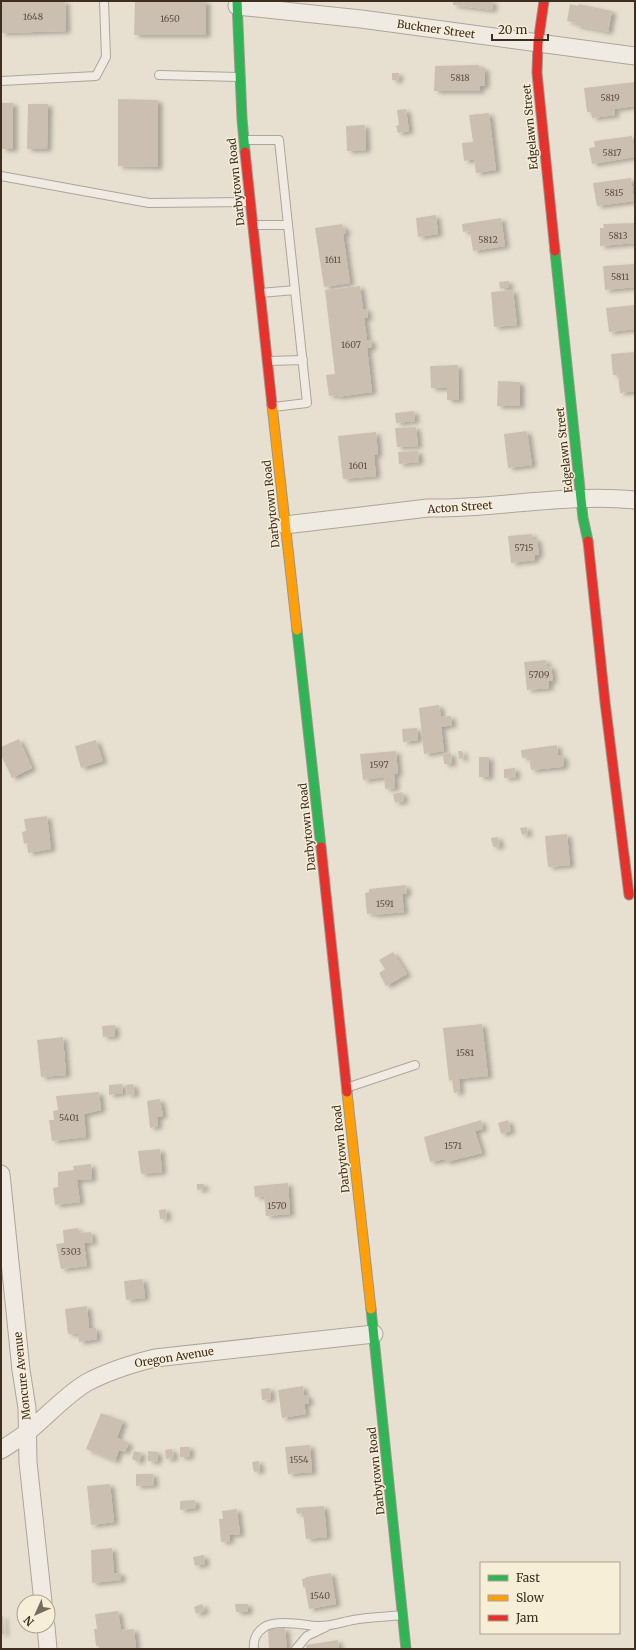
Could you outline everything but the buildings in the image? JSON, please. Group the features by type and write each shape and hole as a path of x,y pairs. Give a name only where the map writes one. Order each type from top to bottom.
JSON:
{"main road":[{"name":"Edgelawn Street","path":"544,1 538,42 537,73 541,124 583,518 590,549 605,702 630,895"},
{"name":"Darbytown Road","path":"237,4 244,140 346,1088 374,1334 406,1649"}],"street":[{"name":"Buckner Street","path":"237,4 538,42 635,56"},
{"name":"Acton Street","path":"285,526 428,508 451,508 541,500 618,498 635,500"},
{"name":"Moncure Avenue","path":"1,1174 21,1370 27,1408 28,1462 42,1594"},
{"name":"Oregon Avenue","path":"1,1450 27,1432 68,1396 85,1384 107,1372 126,1365 155,1358 374,1334"},
{"path":"47,1634 48,1649"}],"lane":[{"path":"1,81 96,76 106,57 104,1"},
{"path":"159,75 240,77"},
{"path":"244,140 279,140 303,360 307,404 273,407"},
{"path":"1,176 149,202 251,202"},
{"path":"253,226 288,225"},
{"path":"260,293 295,290"},
{"path":"268,361 303,360"},
{"path":"346,1088 415,1066"},
{"path":"254,1649 253,1643 257,1634 264,1627 275,1624 293,1623 318,1626 355,1620 403,1615"},
{"path":"296,1649 307,1636 328,1625"}],"traffic: fast":[{"path":"237,1 242,119 245,152"},
{"path":"555,251 583,518 588,541"},
{"path":"297,630 321,847"},
{"path":"371,1309 406,1649"}],"traffic: slow":[{"path":"272,405 297,630"},
{"path":"347,1092 371,1309"}],"traffic: jam":[{"path":"544,1 538,43 537,73 555,251"},
{"path":"245,152 272,405"},
{"path":"588,541 605,702 629,895"},
{"path":"321,847 347,1092"}]}
